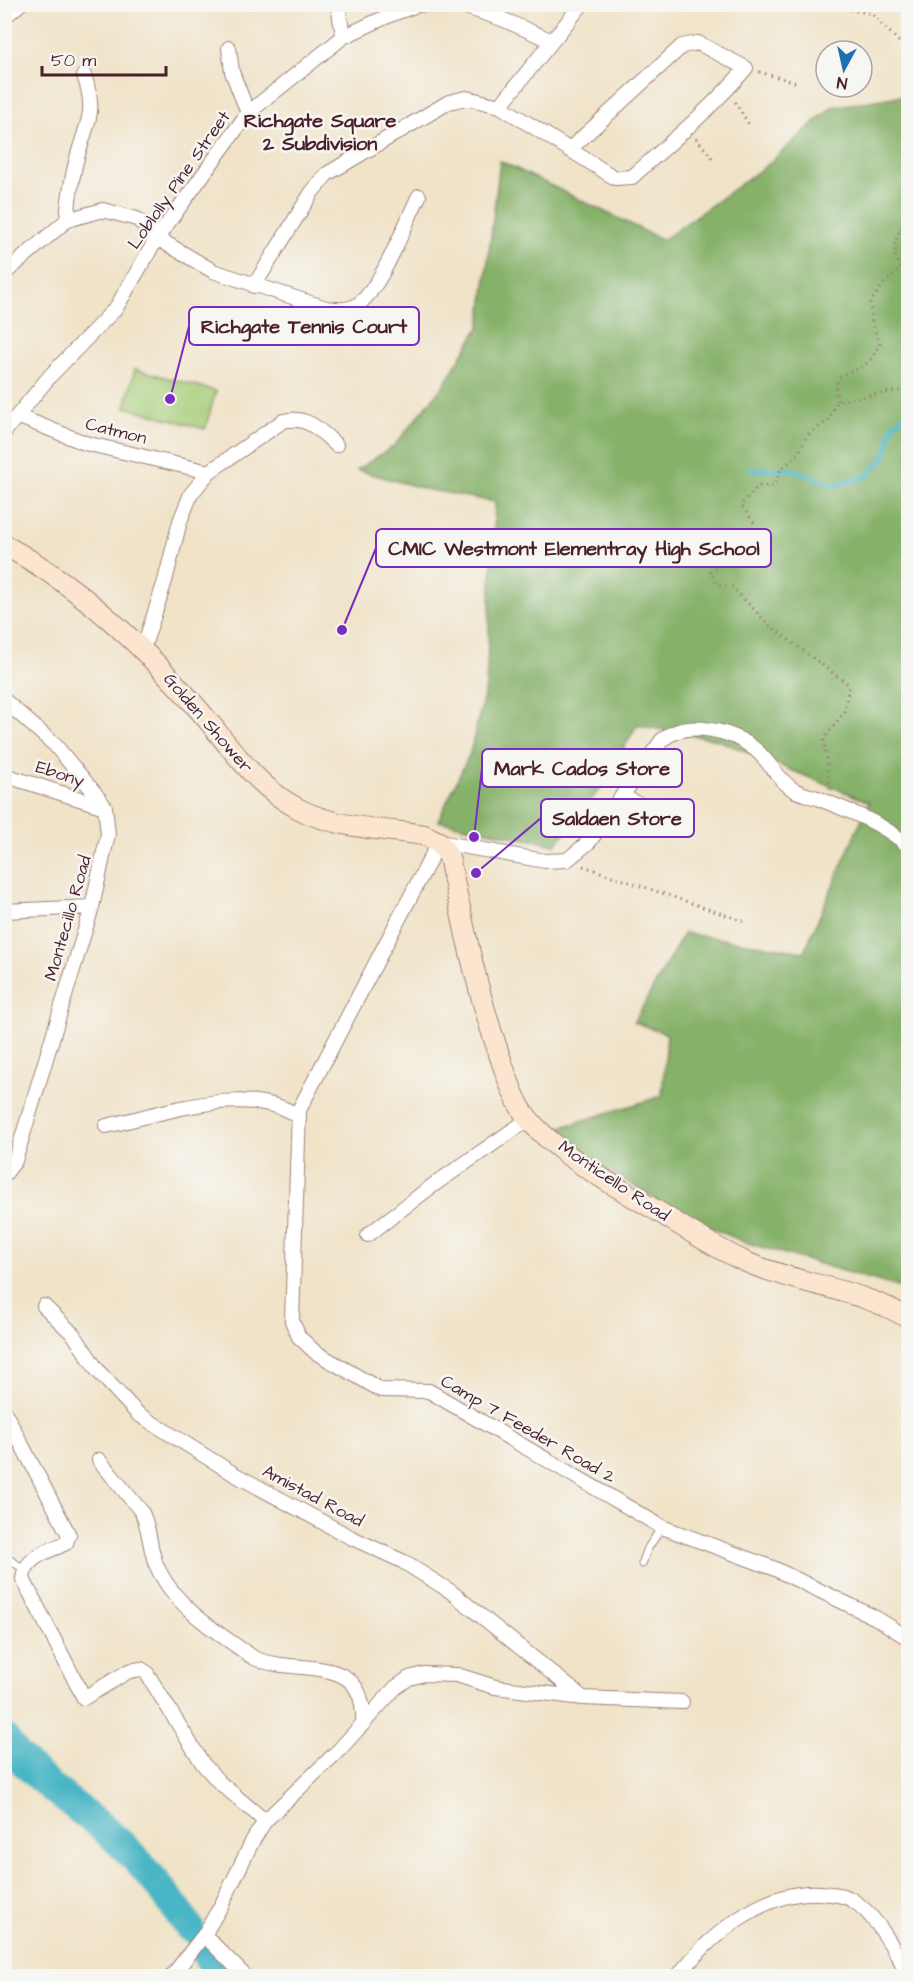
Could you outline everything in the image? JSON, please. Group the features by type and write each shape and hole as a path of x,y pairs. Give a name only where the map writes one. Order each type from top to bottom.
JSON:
{"main road":[{"name":"Golden Shower","path":"4,545 51,576 143,649 253,774 286,802 314,815 424,835 439,842"},
{"name":"Monticello Road","path":"439,842 449,857 474,972 489,1027 515,1095 528,1119 584,1165 716,1247 767,1270 860,1295 909,1318"}],"street":[{"path":"4,17 20,4"},
{"path":"338,4 343,37"},
{"name":"Loblolly Pine Street","path":"4,432 50,376 116,308 157,238 248,113 343,37 390,15 417,5 428,4"},
{"path":"457,4 502,19 552,42"},
{"path":"500,106 582,4"},
{"path":"254,286 312,192 335,167 449,102 466,98 500,106 569,150 623,180 632,177 688,128 727,91 746,68 698,43 682,46 569,150"},
{"path":"229,48 232,72 248,113"},
{"path":"67,220 78,152 90,124 91,98 84,75"},
{"path":"4,274 67,220 103,210 119,212 137,219 157,238 213,271 326,308 342,310 355,307 368,297 379,282 419,196"},
{"name":"Catmon","path":"17,416 85,443 209,472"},
{"path":"143,649 165,581 184,507 209,472 284,421 292,419 301,419 312,424 336,445"},
{"path":"4,700 55,745 105,807"},
{"path":"439,842 545,861 567,860 589,842 662,740 670,733 690,728 731,737 755,749 794,790 834,805 893,832 909,846"},
{"name":"Ebony","path":"4,776 105,807"},
{"name":"Montecillo Road","path":"4,1175 15,1161 92,907 107,848 105,807"},
{"name":"Camp 7 Feeder Road 2","path":"439,842 301,1106 292,1321 299,1337 315,1352 381,1390 429,1391 662,1527 773,1568 876,1618 909,1638"},
{"path":"4,910 92,907"},
{"path":"106,1126 181,1109 250,1100 281,1106 299,1117"},
{"path":"368,1235 528,1119"},
{"name":"Amistad Road","path":"44,1306 74,1335 98,1371 138,1414 234,1474 350,1538 402,1561 450,1591 583,1698"},
{"path":"4,1411 69,1535 66,1543 29,1561 24,1569 23,1579 84,1698 129,1671 141,1669 146,1672 203,1764 219,1782 266,1821"},
{"path":"99,1460 146,1520 156,1565 173,1594 254,1658 268,1664 337,1671 358,1689 362,1698 363,1724"},
{"path":"172,1977 204,1935 266,1821 363,1724 395,1688 409,1678 424,1674 457,1675 495,1686 583,1698 682,1702"},
{"path":"678,1977 728,1927 747,1914 773,1899 794,1894 815,1893 842,1896 858,1904 874,1922 909,1973"},
{"path":"204,1935 245,1977"}],"lane":[{"path":"623,792 679,819"},
{"path":"642,1564 648,1548 662,1527"},
{"path":"4,1556 24,1569"}],"path":[{"path":"838,7 872,14 904,47 909,46"},
{"path":"746,68 798,83"},
{"path":"727,91 750,126"},
{"path":"688,128 714,160"},
{"path":"834,805 827,777 824,739 845,711 849,685 769,625 732,588 717,584 710,570 726,561 717,547 723,537 751,529 754,523 741,505 759,486 773,486 781,469 798,454 807,435 828,421 837,401 835,387 844,372 869,361 880,345 872,323 870,303 883,285 901,268 894,258 894,242 909,215"},
{"path":"837,401 909,389"},
{"path":"567,860 746,922"}],"green space":[{"path":"908,95 908,1290 744,1242 678,1213 546,1132 662,1096 667,1034 634,1022 684,933 804,952 869,802 718,740 637,725 600,789 555,845 438,821 470,753 486,687 495,502 425,489 357,470 394,446 443,386 480,326 500,161 663,240 767,165 832,107"},
{"path":"135,369 216,391 205,429 125,407"}],"waterway":[{"path":"750,470 791,469 834,485 867,476 885,457 893,425 908,413"},
{"path":"4,1738 15,1753 41,1779 98,1824 134,1857 189,1927"},
{"path":"202,1945 217,1976"}],"place":[{"name":"Richgate Tennis Court","path":"170,399"},
{"name":"CMIC Westmont Elementray High School","path":"342,630"},
{"name":"Mark Cados Store","path":"474,837"},
{"name":"Saldaen Store","path":"476,873"}],"district":[{"name":"Richgate Square 2 Subdivision","path":"320,132"}]}
